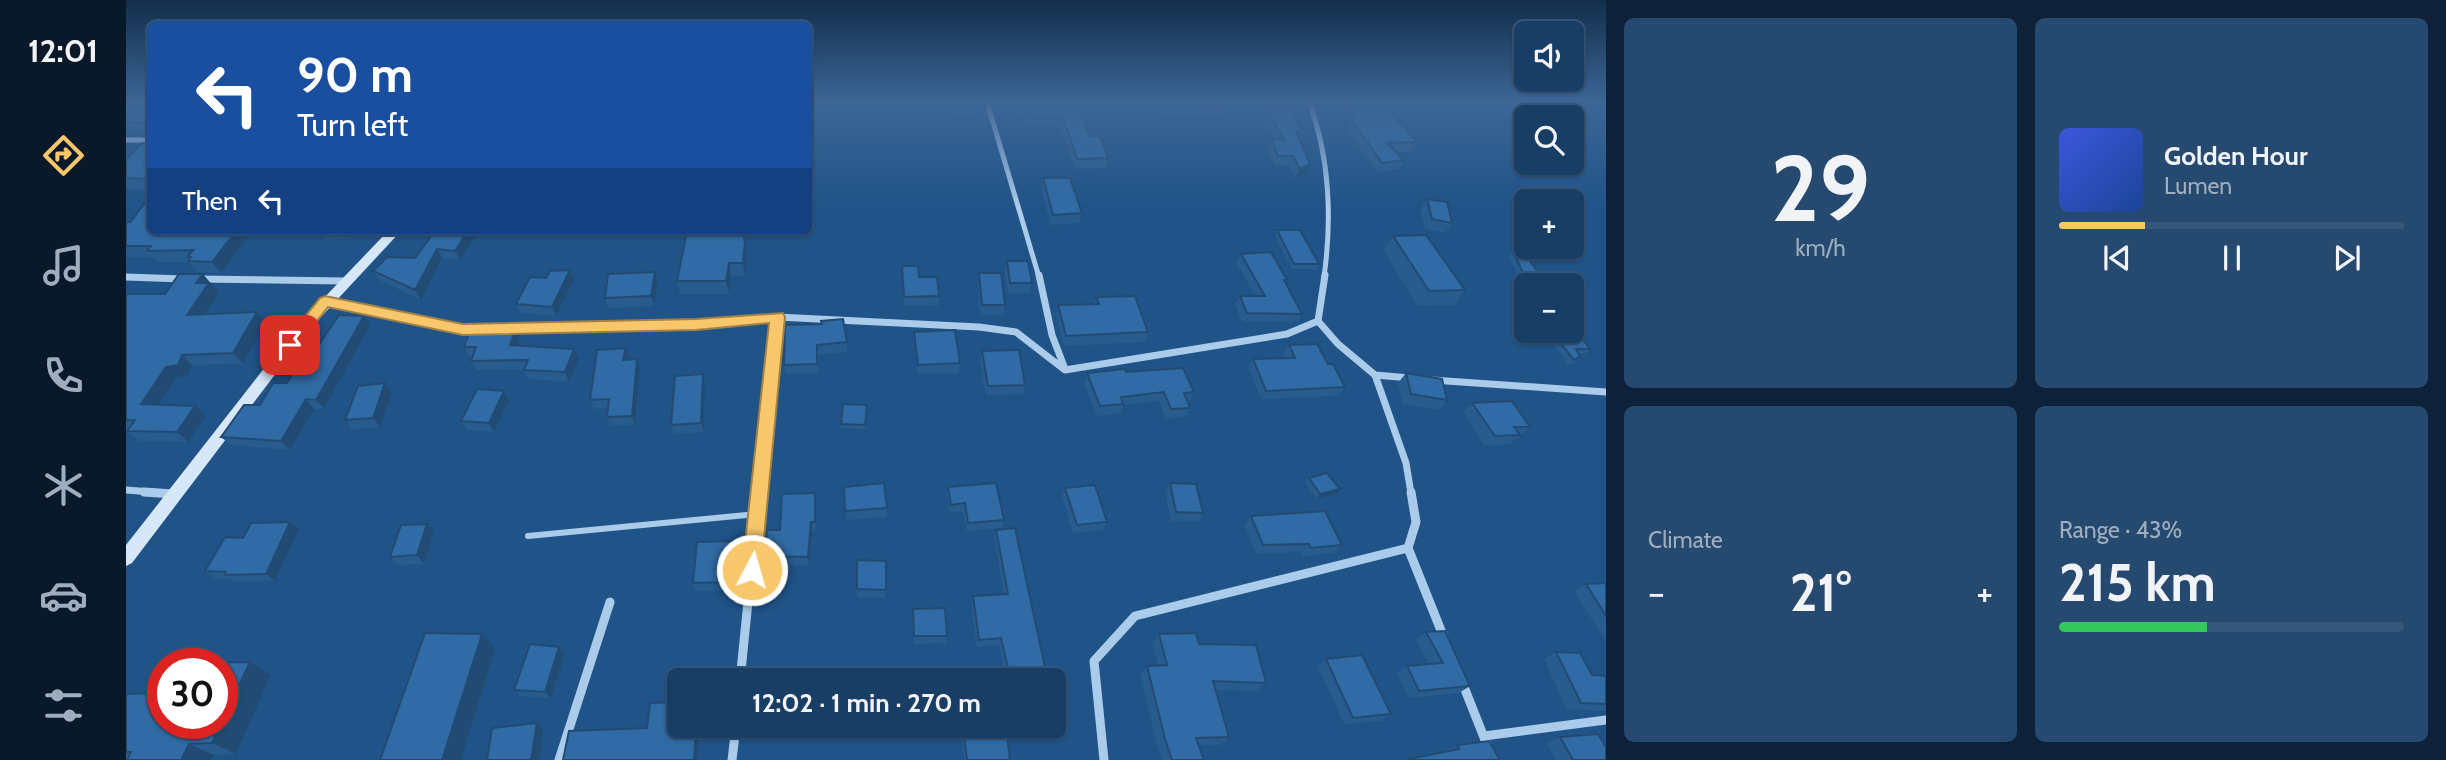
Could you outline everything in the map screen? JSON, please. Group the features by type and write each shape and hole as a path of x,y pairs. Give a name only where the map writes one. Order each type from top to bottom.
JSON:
{"main road":[{"path":"126,558 325,302 391,235"}],"street":[{"path":"998,137 1044,293 1052,335 1065,370"},
{"path":"1318,137 1324,160 1329,208 1326,273 1318,321"},
{"path":"126,140 147,140"},
{"path":"126,277 345,281"},
{"path":"325,302 463,329 491,328"},
{"path":"741,668 778,317"},
{"path":"504,328 696,324 778,317 1016,332 1065,370 1287,334 1318,321"},
{"path":"1318,321 1338,344 1375,376 1406,463 1416,522 1408,548 1448,648"},
{"path":"1375,376 1416,379"},
{"path":"1429,379 1606,392"},
{"path":"126,490 174,494"},
{"path":"1104,760 1094,661 1135,616 1408,548"},
{"path":"559,760 610,601"},
{"path":"1459,673 1493,760"},
{"path":"1484,736 1606,720"},
{"path":"732,760 735,738"}],"lane":[{"path":"528,536 757,514"}],"building":[{"path":"1070,137 1101,137 1108,158 1077,159"},
{"path":"1283,137 1299,137 1310,164 1300,169 1293,156 1278,156 1272,139 1284,140"},
{"path":"1364,137 1413,137 1417,142 1387,143 1404,160 1382,163"},
{"path":"142,143 147,143 147,179 126,178 126,160"},
{"path":"1043,178 1070,178 1082,213 1053,215"},
{"path":"1427,199 1447,202 1452,223 1432,219"},
{"path":"147,201 147,235 233,235 212,262 188,261 191,257 187,257 193,250 147,251 151,246 126,246 126,222 130,222"},
{"path":"1277,230 1300,230 1319,264 1294,264"},
{"path":"432,235 465,235 455,251 437,249 415,290 373,271 387,257 415,258"},
{"path":"686,235 743,235 743,263 729,263 726,281 677,281"},
{"path":"1426,235 1465,290 1429,291 1393,236"},
{"path":"1271,252 1302,314 1247,313 1240,296 1265,296 1241,254"},
{"path":"1517,259 1529,259 1538,273 1523,273"},
{"path":"1007,261 1028,261 1032,283 1010,283"},
{"path":"902,266 918,266 919,277 937,277 939,296 904,297"},
{"path":"570,270 552,307 516,304 530,277 546,278 550,271"},
{"path":"655,272 651,296 605,298 608,274"},
{"path":"979,273 1001,273 1005,305 982,305"},
{"path":"179,274 203,274 196,283 209,283 187,315 257,312 233,353 182,355 178,365 166,367 141,404 195,406 177,432 127,431 135,420 126,420 126,294 165,294"},
{"path":"1135,296 1148,332 1066,336 1058,305 1099,304 1096,297"},
{"path":"339,315 364,316 316,400 306,399 281,441 221,437 244,405 260,405 273,383 287,383 302,358 310,358"},
{"path":"843,319 847,342 817,345 817,364 784,365 785,325 822,324 821,321"},
{"path":"471,328 516,328 510,345 574,349 565,372 524,370 528,360 471,361 476,347 464,347"},
{"path":"955,330 960,363 918,365 914,332"},
{"path":"1584,341 1590,349 1576,349 1580,357 1574,360 1561,343"},
{"path":"1317,344 1328,364 1333,364 1345,387 1266,391 1253,359 1295,358 1289,345"},
{"path":"626,348 623,360 637,359 632,416 607,417 609,399 590,400 597,350"},
{"path":"1019,350 1025,385 988,386 982,351"},
{"path":"1183,368 1194,392 1184,393 1190,408 1171,409 1164,392 1121,397 1123,404 1100,406 1087,373 1125,369 1126,372"},
{"path":"1406,373 1442,379 1447,400 1411,394"},
{"path":"703,374 701,423 671,425 675,376"},
{"path":"385,383 373,418 345,420 358,386"},
{"path":"477,389 504,391 489,423 461,421"},
{"path":"1512,401 1530,427 1514,427 1520,435 1495,436 1472,403"},
{"path":"843,404 867,405 865,425 841,424"},
{"path":"1327,473 1340,489 1320,494 1309,478"},
{"path":"884,483 887,508 845,511 844,487"},
{"path":"996,483 1004,520 968,523 965,503 951,505 948,487"},
{"path":"1170,483 1196,484 1203,513 1176,512"},
{"path":"1095,485 1107,522 1077,525 1065,488"},
{"path":"815,493 815,522 811,522 808,557 764,556 767,530 780,530 782,494"},
{"path":"1325,511 1342,545 1311,548 1309,544 1263,545 1251,516"},
{"path":"290,522 266,574 225,575 226,572 205,571 225,537 243,538 251,523"},
{"path":"427,524 417,555 390,557 401,525"},
{"path":"1015,528 1045,668 1008,668 1001,638 979,640 973,596 1008,594 996,530"},
{"path":"735,541 732,582 693,583 697,542"},
{"path":"857,560 886,561 886,590 857,589"},
{"path":"1606,583 1606,616 1586,584"},
{"path":"945,608 947,636 914,636 913,609"},
{"path":"1445,631 1470,686 1419,691 1407,666 1443,663 1426,632"},
{"path":"425,633 482,634 442,760 380,760"},
{"path":"1196,633 1199,644 1256,645 1266,683 1213,681 1229,737 1196,738 1204,760 1172,760 1147,666 1167,665 1159,634"},
{"path":"530,644 559,647 545,692 514,690"},
{"path":"1556,652 1580,653 1592,675 1606,676 1606,704 1581,703"},
{"path":"1362,655 1391,714 1353,718 1326,659"},
{"path":"238,662 250,662 238,687"},
{"path":"147,693 147,739 214,739 212,743 189,744 181,760 127,760 131,752 126,752 126,694"},
{"path":"667,702 667,738 695,738 694,760 563,760 569,731 647,728 650,703"},
{"path":"537,723 531,760 487,760 492,728"},
{"path":"1598,734 1606,747 1606,760 1573,760 1560,737"},
{"path":"964,738 1007,738 1010,760 967,760"},
{"path":"1489,741 1500,760 1409,760 1459,749 1457,745"}],"route":[{"path":"290,345 325,302 463,329 696,324 778,317 752,570"}]}
